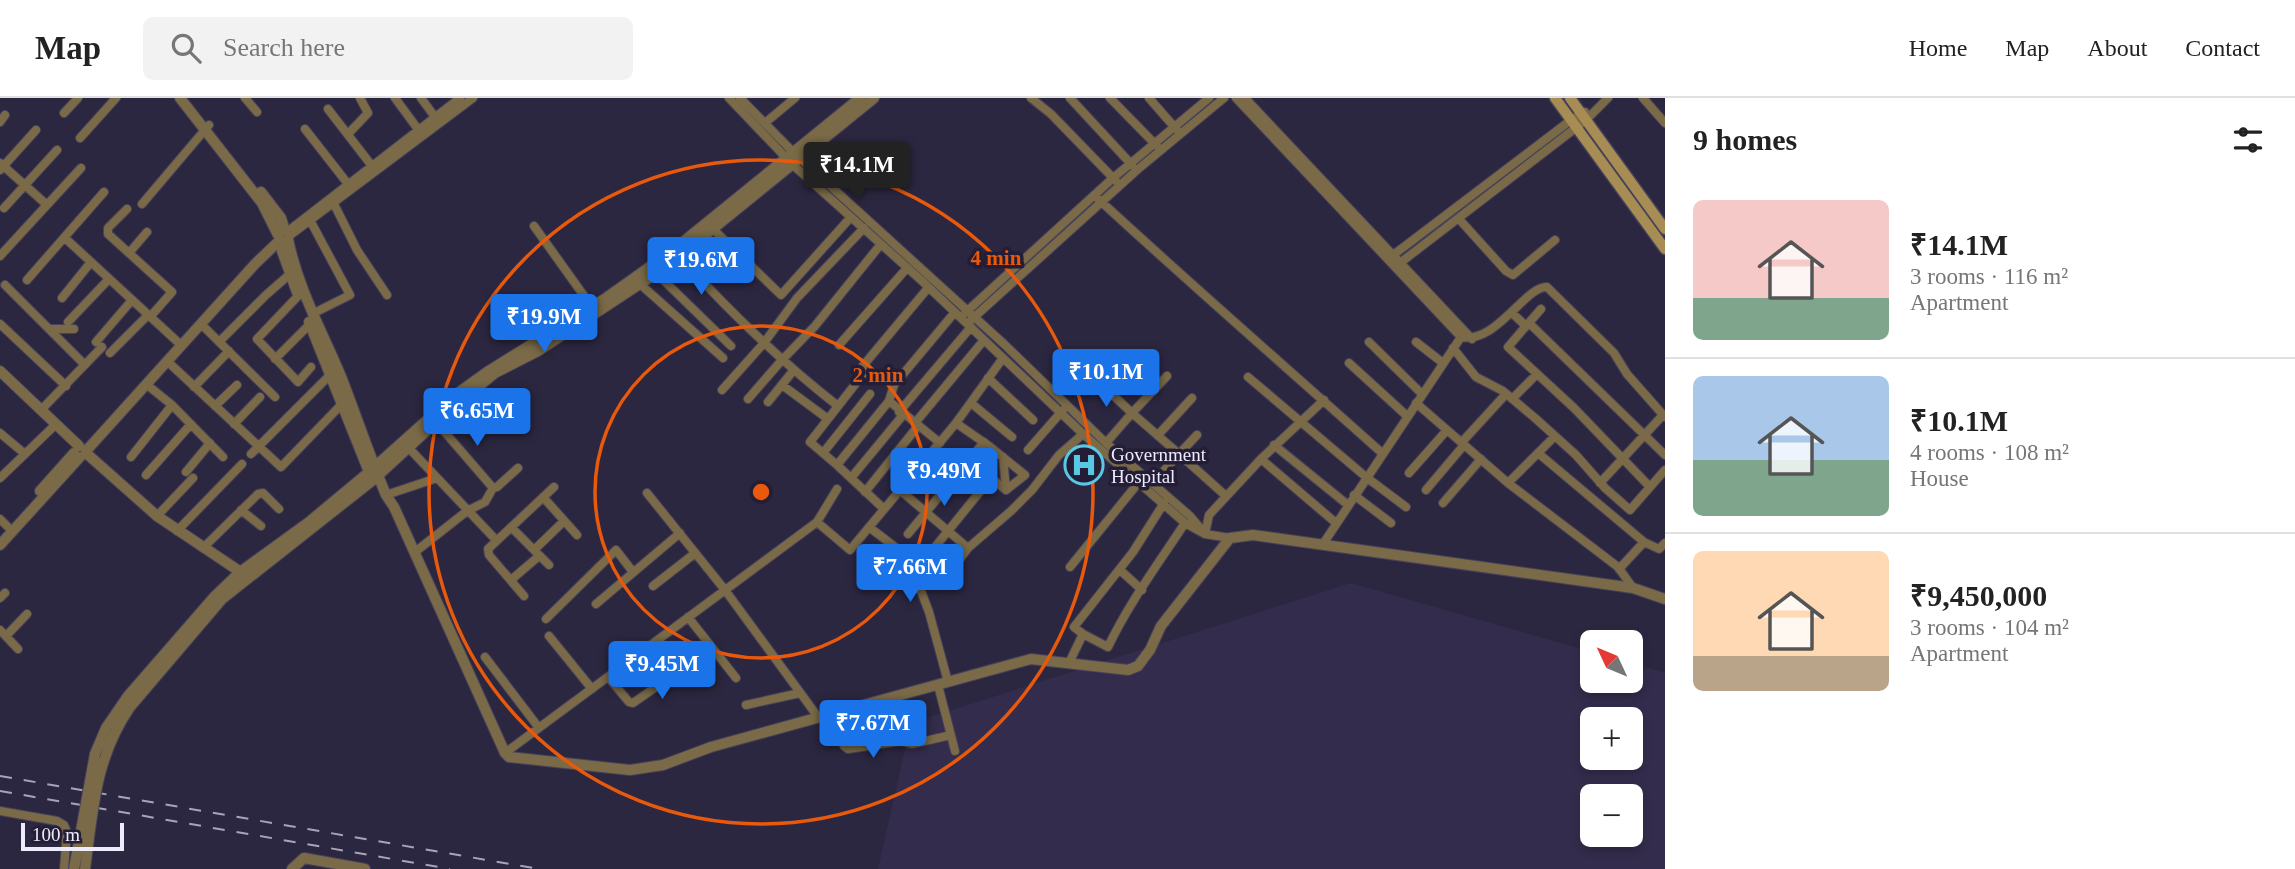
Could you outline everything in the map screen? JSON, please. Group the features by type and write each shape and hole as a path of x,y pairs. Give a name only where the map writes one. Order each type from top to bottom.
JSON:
{"main road":[{"path":"1555,98 1665,249"},
{"path":"1570,98 1665,229"}],"street":[{"path":"64,113 78,98"},
{"path":"80,138 116,98"},
{"path":"180,98 207,127"},
{"path":"187,98 283,236 311,319 374,473"},
{"path":"245,98 257,112"},
{"path":"348,134 368,113 360,98"},
{"path":"394,98 421,133"},
{"path":"421,98 435,117"},
{"path":"0,536 4,523 82,453 167,361 179,344 283,236 311,222 460,98"},
{"path":"0,545 251,260 372,166 473,98"},
{"path":"729,98 964,318 1083,434 1185,523 1205,534 1230,538 1253,535 1633,588 1665,600"},
{"path":"765,122 795,98"},
{"path":"74,869 95,754 113,714 219,598 244,574 374,473 455,395 487,372 679,256 860,98"},
{"path":"405,444 495,373 538,351 640,284 672,251 874,98"},
{"path":"1031,98 1051,114 1120,185"},
{"path":"1070,98 1134,166"},
{"path":"1110,98 1157,146"},
{"path":"1149,98 1177,130"},
{"path":"1177,130 1209,98"},
{"path":"746,100 793,158 850,216 964,318 974,317 1097,198 1113,178 1134,166 1177,130 1224,98"},
{"path":"1236,98 1390,258"},
{"path":"1245,98 1397,266 1463,334 1472,339 1487,331 1543,286 1550,288 1614,353 1627,374 1664,416 1600,482"},
{"path":"1397,266 1460,219 1608,98"},
{"path":"1643,98 1665,123"},
{"path":"328,110 372,166"},
{"path":"1390,258 1573,124"},
{"path":"142,204 207,127"},
{"path":"305,128 348,184"},
{"path":"36,130 1,166 46,204"},
{"path":"4,208 57,150"},
{"path":"837,465 889,401 894,385 1097,198 1120,185 1134,166"},
{"path":"0,256 81,168"},
{"path":"27,280 104,192"},
{"path":"1097,198 1188,283 1251,334 1382,453"},
{"path":"334,204 358,250 387,295"},
{"path":"41,410 103,347 149,316 172,292 107,231 127,209"},
{"path":"713,229 781,295 850,216"},
{"path":"1460,219 1509,274 1517,274 1555,240"},
{"path":"275,359 311,319 351,295 311,222"},
{"path":"534,226 592,307"},
{"path":"722,390 764,343 797,298 864,228"},
{"path":"129,253 147,232"},
{"path":"283,236 282,251 298,296 311,319"},
{"path":"65,238 179,344"},
{"path":"748,399 815,326 881,244"},
{"path":"679,256 793,371 838,406"},
{"path":"62,298 91,262"},
{"path":"839,345 907,268"},
{"path":"653,270 731,346"},
{"path":"219,342 290,274"},
{"path":"50,330 71,326 109,279"},
{"path":"640,284 723,358"},
{"path":"5,285 85,365"},
{"path":"884,509 810,442 864,373 862,368 928,288"},
{"path":"298,296 257,339 298,382 311,367"},
{"path":"103,347 132,300"},
{"path":"1541,309 1508,347 1574,408 1650,487"},
{"path":"1512,313 1665,455"},
{"path":"974,317 1106,443 1190,516 1205,534"},
{"path":"851,478 901,413 964,318"},
{"path":"0,324 66,386"},
{"path":"201,324 275,397"},
{"path":"1323,544 1463,334"},
{"path":"865,492 984,340"},
{"path":"1369,342 1422,394"},
{"path":"1416,342 1443,363"},
{"path":"1453,348 1476,377 1509,397 1555,436 1630,510 1665,470"},
{"path":"194,387 229,351"},
{"path":"817,522 850,550 956,423 1003,358"},
{"path":"1110,394 1144,358"},
{"path":"167,361 234,424 254,451 281,467 341,405"},
{"path":"1349,363 1407,416"},
{"path":"0,371 82,453"},
{"path":"768,402 793,371"},
{"path":"333,372 341,405 394,507 509,757 645,770 711,747 1031,659 1128,670 1138,666 1150,650 1161,626 1230,538"},
{"path":"254,451 333,372"},
{"path":"1426,490 1463,444 1509,397 1537,374"},
{"path":"1106,443 1167,376"},
{"path":"1248,377 1366,477 1406,507"},
{"path":"0,378 52,428 157,516 244,574"},
{"path":"988,378 1033,421"},
{"path":"1100,383 1226,496"},
{"path":"146,384 172,405 223,457"},
{"path":"215,406 237,385"},
{"path":"782,385 828,419"},
{"path":"823,453 870,394"},
{"path":"234,424 260,397"},
{"path":"1158,435 1192,398"},
{"path":"889,401 940,443"},
{"path":"1205,534 1209,516 1226,496 1274,445 1324,401"},
{"path":"971,402 1013,437"},
{"path":"1416,403 1508,483 1619,569 1633,588"},
{"path":"131,457 172,405"},
{"path":"1028,450 1067,405"},
{"path":"436,422 493,488"},
{"path":"956,423 1025,475 1006,490"},
{"path":"146,475 191,424"},
{"path":"0,478 52,428"},
{"path":"1409,473 1447,430"},
{"path":"0,433 25,454"},
{"path":"950,572 968,548 1011,511 1032,490 1059,455 1083,434"},
{"path":"1153,484 1198,435"},
{"path":"1508,483 1555,436"},
{"path":"908,534 984,442"},
{"path":"157,516 190,475 210,443"},
{"path":"405,444 496,540"},
{"path":"1274,445 1348,505"},
{"path":"1538,453 1644,542 1659,549 1665,542"},
{"path":"1003,457 1006,490"},
{"path":"1261,459 1336,523"},
{"path":"1443,503 1481,459"},
{"path":"177,531 242,464"},
{"path":"415,552 467,511 485,502 493,488 518,468"},
{"path":"385,492 436,478"},
{"path":"931,552 991,478 1006,490"},
{"path":"1070,568 1139,482"},
{"path":"524,596 488,553 489,547 554,487"},
{"path":"505,753 817,522 837,489"},
{"path":"901,491 968,548"},
{"path":"203,548 260,493 279,509"},
{"path":"647,493 725,590 818,717"},
{"path":"1354,495 1391,523"},
{"path":"543,497 577,535"},
{"path":"1164,503 1120,570 1074,627 1108,647 1125,611 1142,590 1185,523"},
{"path":"241,510 261,526"},
{"path":"511,580 564,521"},
{"path":"511,527 549,565"},
{"path":"869,527 908,557 929,612 956,751"},
{"path":"596,604 680,533"},
{"path":"1619,569 1644,542"},
{"path":"546,619 616,550 634,572"},
{"path":"653,586 694,554"},
{"path":"1120,570 1142,590"},
{"path":"85,869 99,777 107,747 117,726 219,598"},
{"path":"18,649 3,633 27,614"},
{"path":"688,617 736,678"},
{"path":"1069,663 1083,634"},
{"path":"549,636 592,688"},
{"path":"608,677 629,702 633,703 669,678 671,669 651,645"},
{"path":"485,657 539,728"},
{"path":"746,705 800,693"},
{"path":"833,713 844,746 848,749 901,741 912,744 951,735"},
{"path":"0,811 57,821 64,825 67,832 64,869"},
{"path":"292,869 304,858 365,869"}],"shaded area":[{"path":"1351,583 1580,649 1580,693 1643,693 1643,667 1665,673 1665,869 878,869 911,723"}],"railway":[{"path":"0,776 539,869"},
{"path":"0,791 450,869"}],"place":[{"name":"Government Hospital","path":"1084,465"}]}
